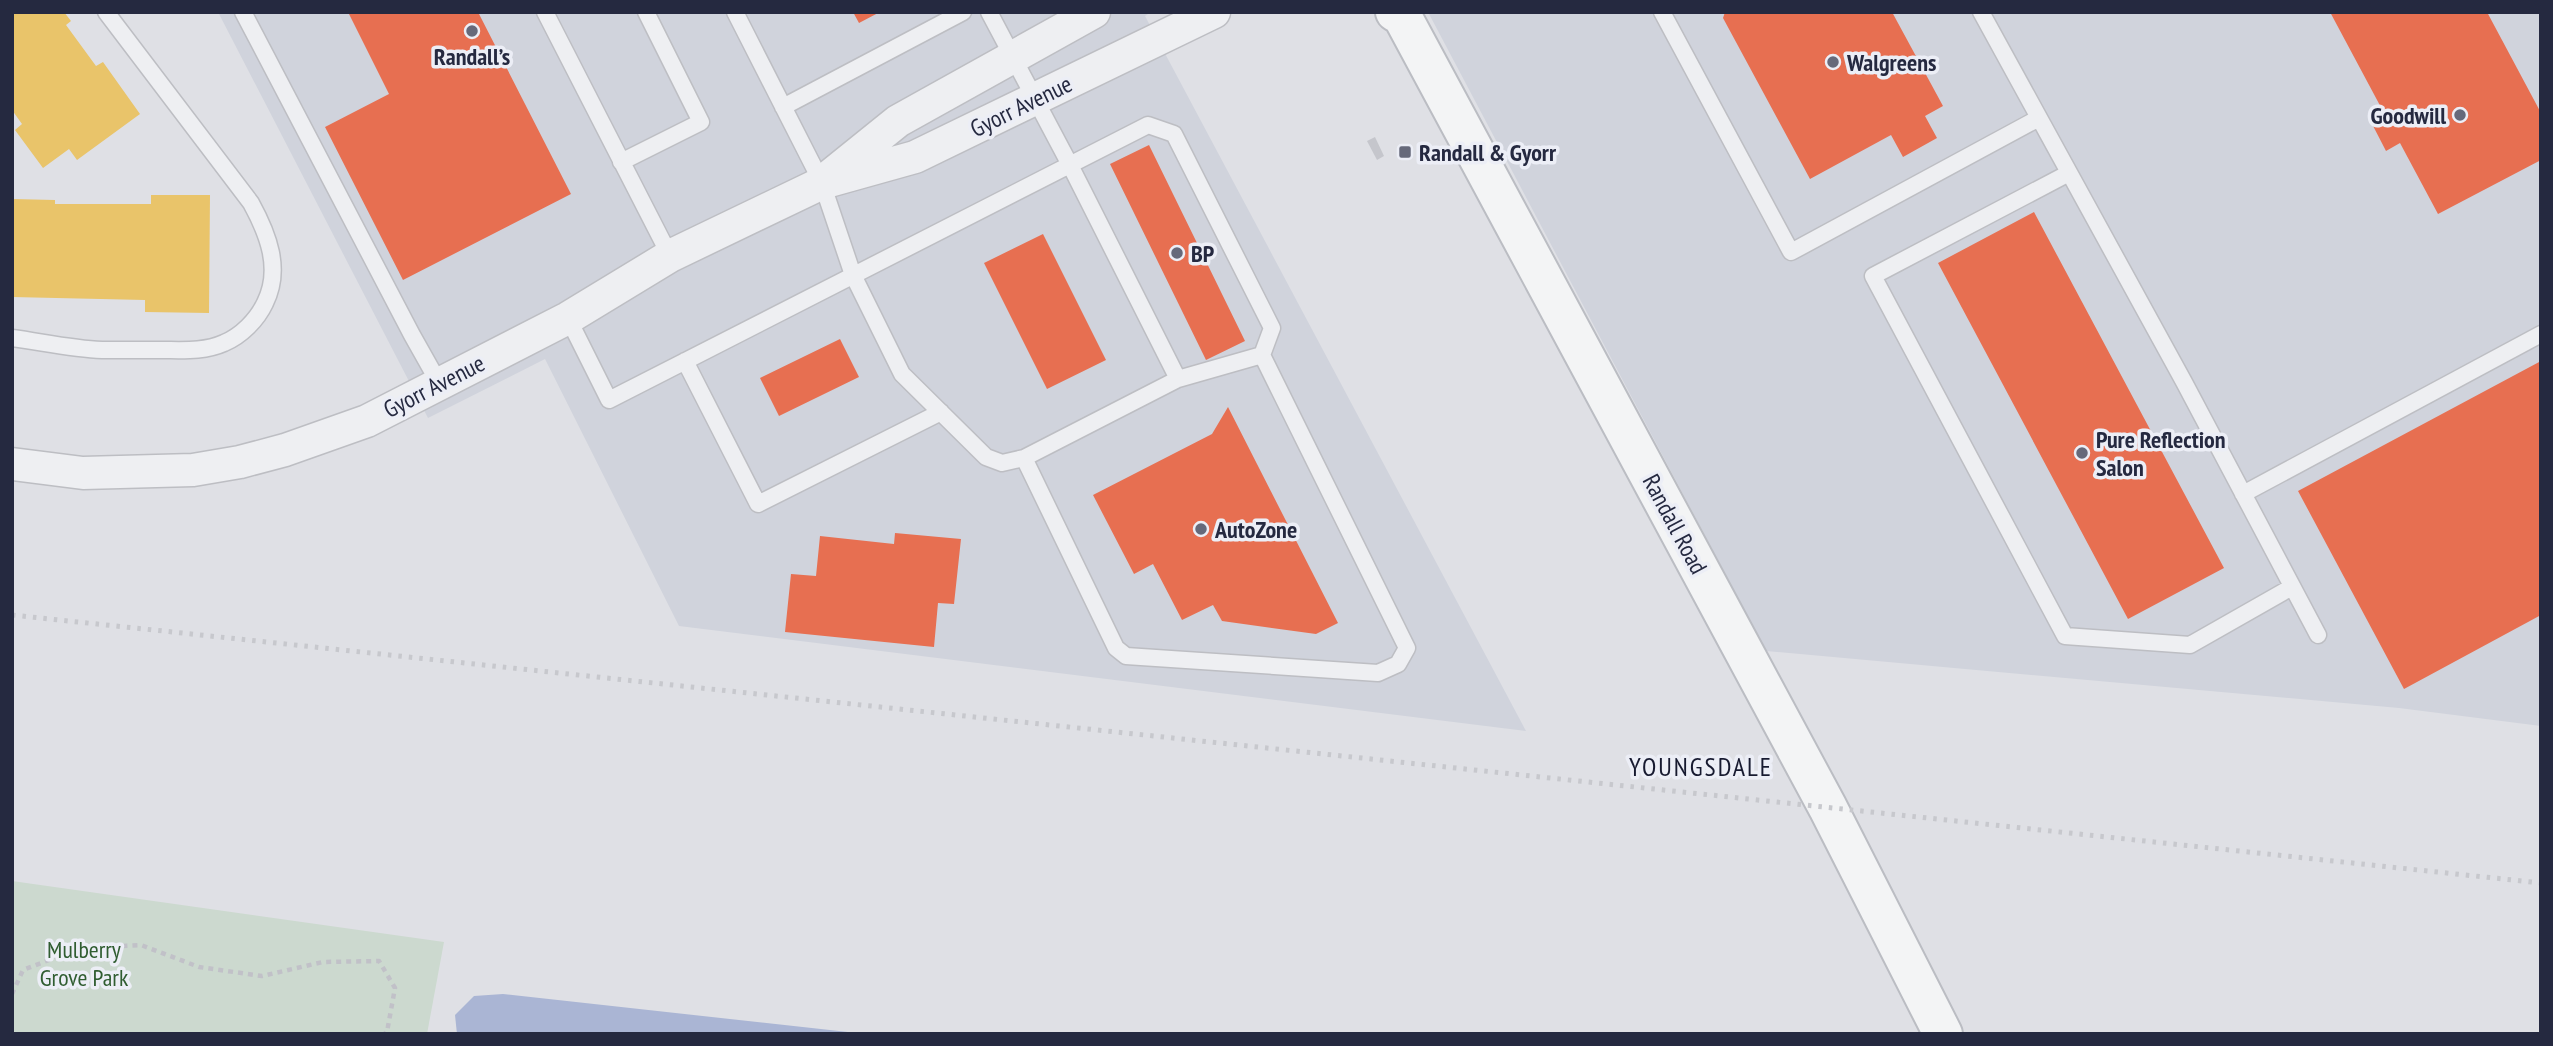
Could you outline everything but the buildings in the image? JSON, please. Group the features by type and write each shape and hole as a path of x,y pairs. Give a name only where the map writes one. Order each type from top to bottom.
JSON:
{"main road":[{"name":"Randall Road","path":"1400,14 1828,808 1943,1034"}],"street":[{"name":"Gyorr Avenue","path":"822,183 898,121 1094,12"},
{"name":"Gyorr Avenue","path":"12,464 83,473 193,470 240,462 285,450 368,421 568,318 670,256 822,183 915,157 1214,12"}],"lane":[{"path":"12,338 100,349 200,349 224,343 242,332 260,314 269,296 273,276 272,253 266,229 251,203 106,12"},
{"path":"243,12 439,383"},
{"path":"545,12 670,256"},
{"path":"621,162 701,122 646,12"},
{"path":"735,12 822,183 853,275 902,373 986,457 1002,463 1024,458 1178,379 1262,355"},
{"path":"783,107 963,12"},
{"path":"989,12 1178,379"},
{"path":"1662,12 1791,252 2039,118"},
{"path":"1981,12 2318,635"},
{"path":"568,318 609,400 1148,125 1174,134 1272,328 1262,355 1406,648 1398,664 1378,673 1126,656 1116,648 1024,458"},
{"path":"2069,173 1873,276 2065,636 2190,645 2292,587"},
{"path":"2243,495 2541,334"},
{"path":"685,361 758,505 941,412"}],"path":[{"path":"12,994 23,970 80,948 141,945 199,967 262,976 323,962 379,961 395,988 387,1032 384,1034"}],"shaded area":[{"path":"218,12 1151,12 1145,16 1526,731 679,626 545,359 428,418"},
{"path":"1428,12 2541,12 2541,726 2399,708 1766,651"}],"green space":[{"name":"Mulberry Grove Park","path":"12,881 444,942 427,1034 12,1034"}],"water":[{"path":"503,994 866,1034 457,1034 455,1015 474,996"}],"railway":[{"path":"12,615 2541,883"}],"place":[{"name":"Randall’s","path":"472,31"},
{"name":"Walgreens","path":"1833,62"},
{"name":"Goodwill","path":"2460,115"},
{"name":"Randall & Gyorr","path":"1405,152"},
{"name":"BP","path":"1177,253"},
{"name":"Pure Reflection Salon","path":"2082,453"},
{"name":"AutoZone","path":"1201,529"}],"district":[{"name":"YOUNGSDALE","path":"1701,766"}]}
